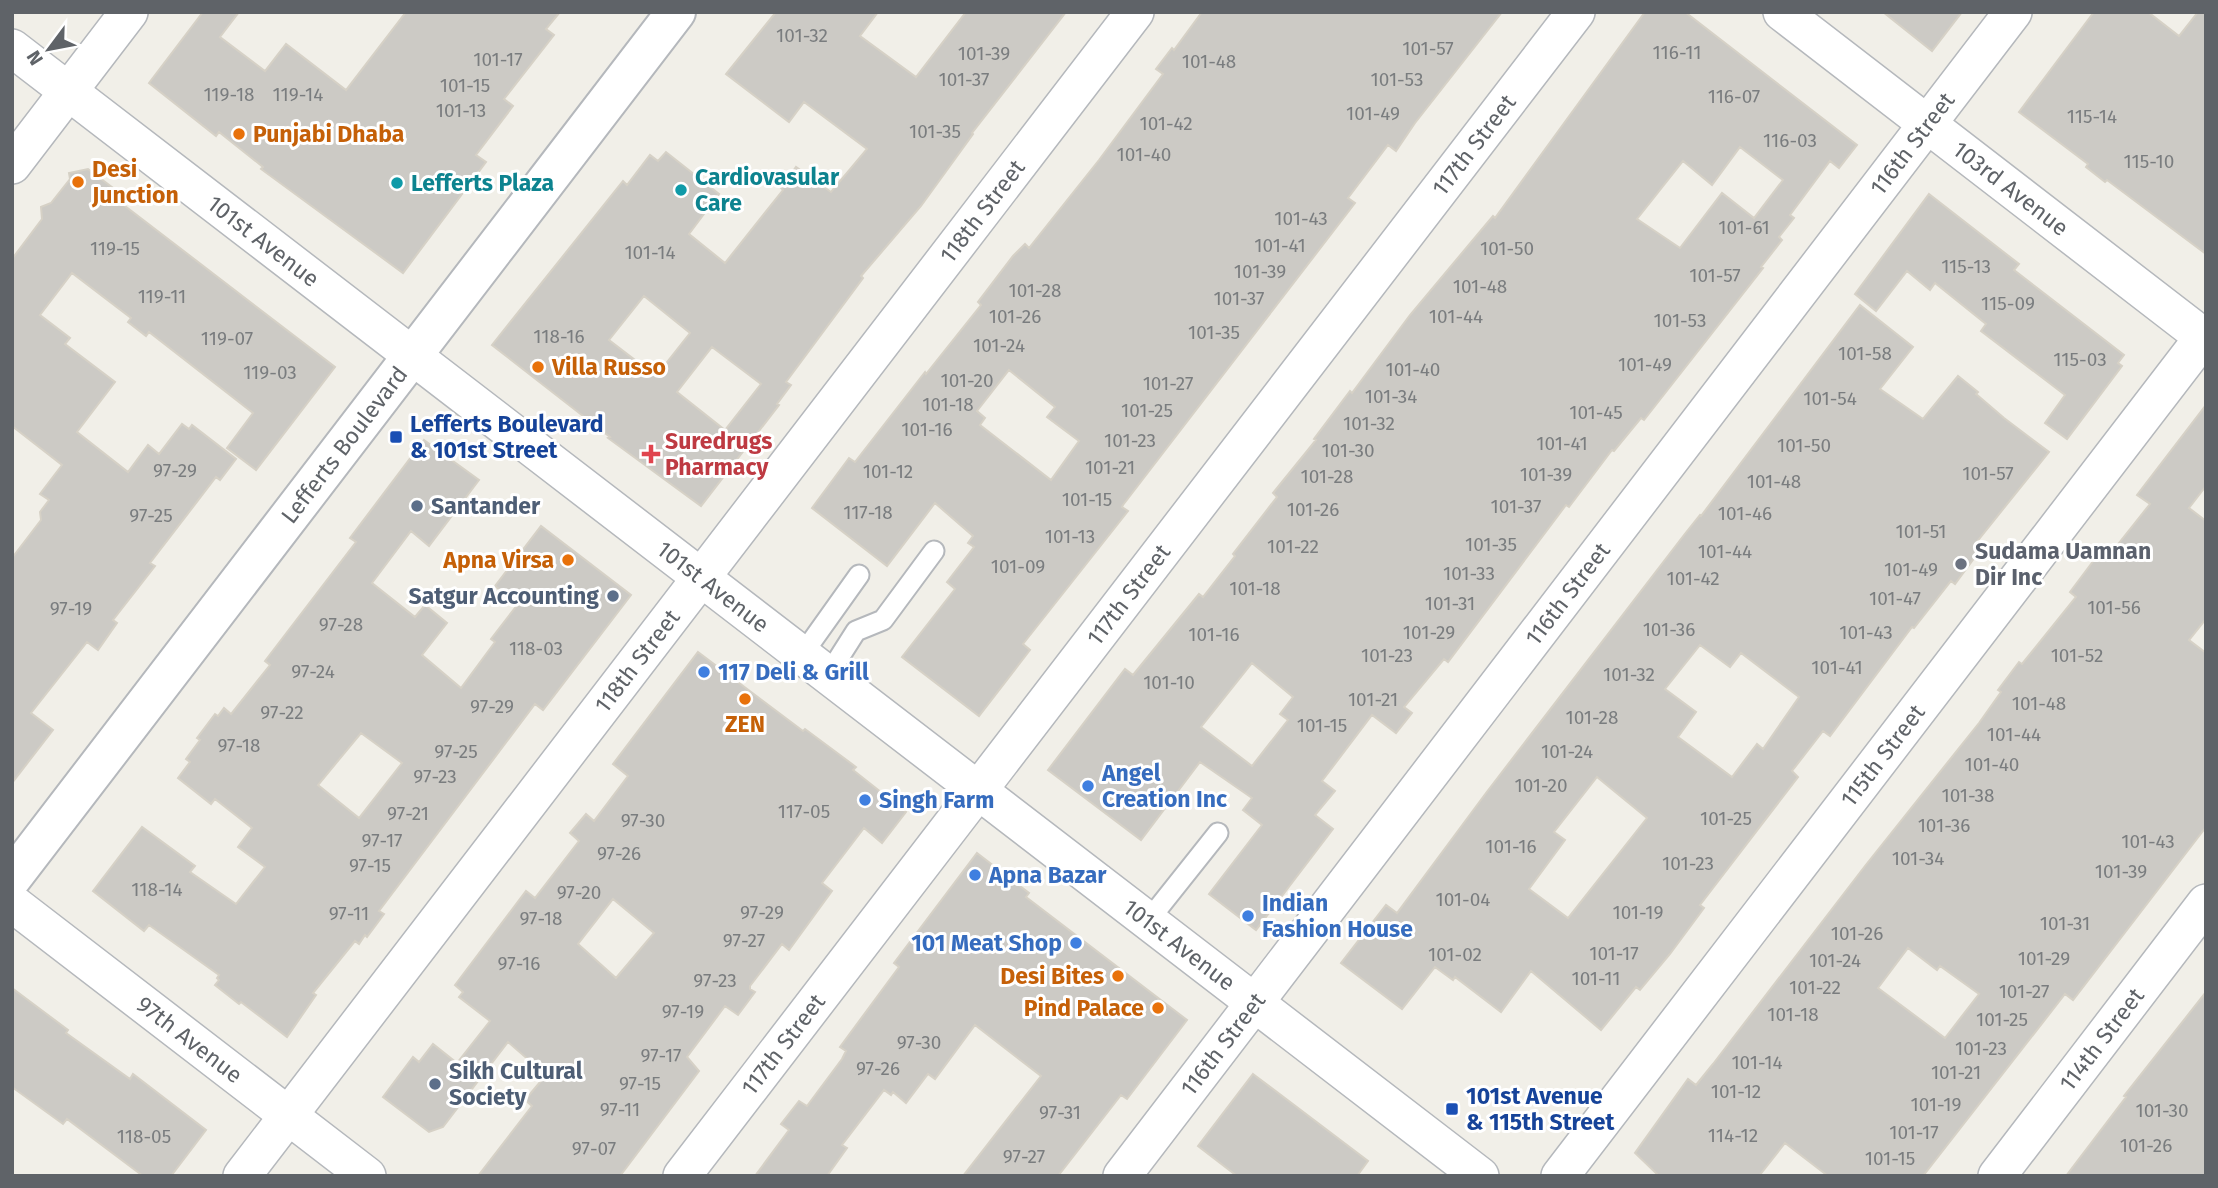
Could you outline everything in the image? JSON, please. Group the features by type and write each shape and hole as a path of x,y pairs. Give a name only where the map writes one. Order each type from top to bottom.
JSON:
{"street":[{"path":"12,164 130,12"},
{"name":"Lefferts Boulevard","path":"12,878 676,12"},
{"name":"118th Street","path":"242,1176 1135,12"},
{"name":"117th Street","path":"682,1176 1576,12"},
{"name":"103rd Avenue","path":"1782,12 2205,337"},
{"name":"116th Street","path":"1122,1176 2013,12"},
{"name":"101st Avenue","path":"12,48 1480,1176"},
{"name":"115th Street","path":"1560,1176 2205,337"},
{"name":"97th Avenue","path":"12,903 367,1176"},
{"name":"114th Street","path":"1997,1176 2206,903"}],"lane":[{"path":"815,665 856,631 883,620 934,551"},
{"path":"815,665 859,575"},
{"path":"1148,921 1218,833"}],"building":[{"path":"203,12 239,12 220,37 265,71 286,44 346,90 406,12 560,12 546,29 554,35 504,99 513,106 476,155 486,162 403,273 261,169 263,167 219,132 216,136 149,83"},
{"path":"776,12 878,12 860,36 916,77 966,12 1066,12 972,133 921,206 861,276 863,278 786,382 791,385 777,404 779,405 701,506 608,438 610,437 492,345 623,181 627,185 650,155 658,161 666,152 719,194 689,234 725,263 783,190 781,188 796,167 831,192 867,149 804,102 789,122 726,74","holes":["644,296 690,333 656,376 609,340","712,347 761,384 725,430 677,392"]},
{"path":"1202,12 1502,12 1396,151 1388,145 1348,198 1355,203 1123,505 1128,511 1023,644 1030,650 979,716 902,657 955,589 947,582 974,547 968,543 973,536 935,503 887,566 812,508 849,458 855,462 925,372 926,374 981,305 978,302 1013,256 1025,244 1029,248 1099,160 1163,74 1156,69 1172,48 1174,50","holes":["1009,370 1055,407 1047,417 1079,441 1051,480 980,425 985,418 977,411"]},
{"path":"1645,12 1685,12 1857,145 1839,168 1830,161 1790,215 1794,218 1779,237 1782,240 1761,267 1763,268 1644,420 1641,418 1614,451 1612,450 1569,507 1566,505 1448,662 1444,659 1404,707 1412,713 1396,733 1372,715 1322,781 1335,791 1315,815 1333,829 1256,930 1209,894 1262,825 1243,810 1252,798 1200,762 1141,840 1048,770 1125,669 1133,675 1199,594 1203,597 1277,497 1273,493 1316,440 1314,439 1350,391 1352,393 1410,315 1493,216 1495,218","holes":["1740,147 1783,180 1754,218 1722,193 1680,248 1637,219 1683,161 1712,185","1252,663 1293,697 1280,714 1288,720 1252,766 1201,727"]},
{"path":"1883,12 1962,12 1932,51"},
{"path":"2094,12 2148,12 2179,36 2198,12 2206,12 2206,254 2107,180 2105,182 2086,167 2088,164 2019,112"},
{"path":"88,169 129,200 125,206 335,367 256,470 227,448 253,413 149,332 146,336 128,322 131,318 72,273 40,315 70,338 65,344 115,382 77,432 128,472 148,445 159,454 182,424 189,429 192,425 236,459 220,480 216,477 150,563 155,566 113,620 117,623 98,650 87,642 31,713 53,730 12,783 12,558 41,520 40,512 49,500 40,494 62,465 12,426 12,259 42,219 41,207 51,203 70,179 69,173"},
{"path":"1929,194 2019,264 2014,270 2124,355 2118,363 2122,366 2067,439 2045,423 2065,395 1981,331 1986,324 1935,283 1930,290 1907,271 1876,311 1855,294"},
{"path":"1860,305 1913,347 1880,389 1923,419 1958,376 2004,418 2049,452 1975,544 1981,549 1955,584 1951,581 1914,628 1912,627 1830,736 1823,731 1792,771 1798,777 1700,905 1704,908 1670,954 1640,990 1636,987 1601,1030 1531,971 1501,1012 1455,977 1453,980 1435,967 1402,1009 1341,963 1386,905 1397,913 1486,793 1701,516","holes":["1700,645 1730,667 1741,653 1799,697 1763,749 1757,744 1732,777 1678,737 1696,712 1665,689","1597,777 1647,818 1568,918 1529,889 1565,840 1554,832"]},
{"path":"2206,405 2206,486 2189,508 2206,521 2206,619 2189,640 2206,653 2206,827 2073,1000 2065,994 1923,1176 1828,1176 1785,1143 1759,1176 1659,1176 1635,1153 1688,1079 1696,1085 1713,1064 1979,723 2001,692 1998,690 2019,662 2022,664 2076,597 2070,592 2103,548 2111,553 2150,504 2137,495","holes":["1908,948 1937,970 1940,966 1979,994 1945,1038 1878,988"]},
{"path":"424,440 479,480 429,546 411,531 372,583 415,617 425,605 447,623 422,655 461,688 495,642 491,639 518,604 495,586 541,526 631,595 543,710 535,704 379,911 384,914 367,937 365,935 359,944 355,941 313,993 316,995 287,1037 215,985 219,975 149,925 144,931 93,891 142,827 195,866 190,872 236,904 265,867 238,847 252,828 215,799 211,804 178,778 190,762 186,759 200,740 197,738 215,714 218,716 224,708 231,714 270,665 265,661 356,542 350,538","holes":["361,733 402,763 359,818 318,785"]},
{"path":"698,652 856,767 853,770 906,812 882,843 864,828 822,883 832,891 789,950 782,944 750,986 755,992 738,1015 725,1006 687,1057 699,1071 620,1176 478,1176 532,1106 525,1100 546,1075 508,1042 443,1127 429,1132 383,1097 413,1057 419,1062 433,1044 457,1063 490,1021 459,997 463,992 455,985 526,891 535,898 579,841 570,833 586,814 594,821 628,776 613,764","holes":["613,899 654,933 616,978 578,944"]},
{"path":"977,853 1029,893 1026,897 1187,1020 1127,1099 1121,1095 1058,1176 963,1176 1041,1076 975,1025 935,1079 928,1074 906,1103 893,1092 891,1095 884,1090 842,1145 847,1148 827,1176 755,1176 789,1130 781,1124 799,1101 807,1106 842,1059 846,1051 840,1047 899,967 894,963"},
{"path":"12,988 68,1030 66,1033 130,1079 133,1074 206,1130 171,1176 143,1176 67,1119 63,1124 12,1087"},
{"path":"2206,992 2206,1176 2066,1176 2126,1097 2124,1096"},
{"path":"1253,1074 1368,1161 1357,1176 1237,1176 1198,1146"}],"place":[{"name":"Punjabi Dhaba","path":"239,134"},
{"name":"Desi Junction","path":"78,182"},
{"name":"Lefferts Plaza","path":"397,183"},
{"name":"Cardiovasular Care","path":"681,190"},
{"name":"Villa Russo","path":"538,367"},
{"name":"Lefferts Boulevard & 101st Street","path":"396,437"},
{"name":"Suredrugs Pharmacy","path":"651,454"},
{"name":"Santander","path":"417,506"},
{"name":"Apna Virsa","path":"568,560"},
{"name":"Sudama Uamnan Dir Inc","path":"1961,564"},
{"name":"Satgur Accounting","path":"613,596"},
{"name":"117 Deli & Grill","path":"704,672"},
{"name":"ZEN","path":"745,699"},
{"name":"Angel Creation Inc","path":"1088,786"},
{"name":"Singh Farm","path":"865,800"},
{"name":"Apna Bazar","path":"975,875"},
{"name":"Indian Fashion House","path":"1248,916"},
{"name":"101 Meat Shop","path":"1076,943"},
{"name":"Desi Bites","path":"1118,976"},
{"name":"Pind Palace","path":"1158,1008"},
{"name":"Sikh Cultural Society","path":"435,1084"},
{"name":"101st Avenue & 115th Street","path":"1452,1109"}]}
